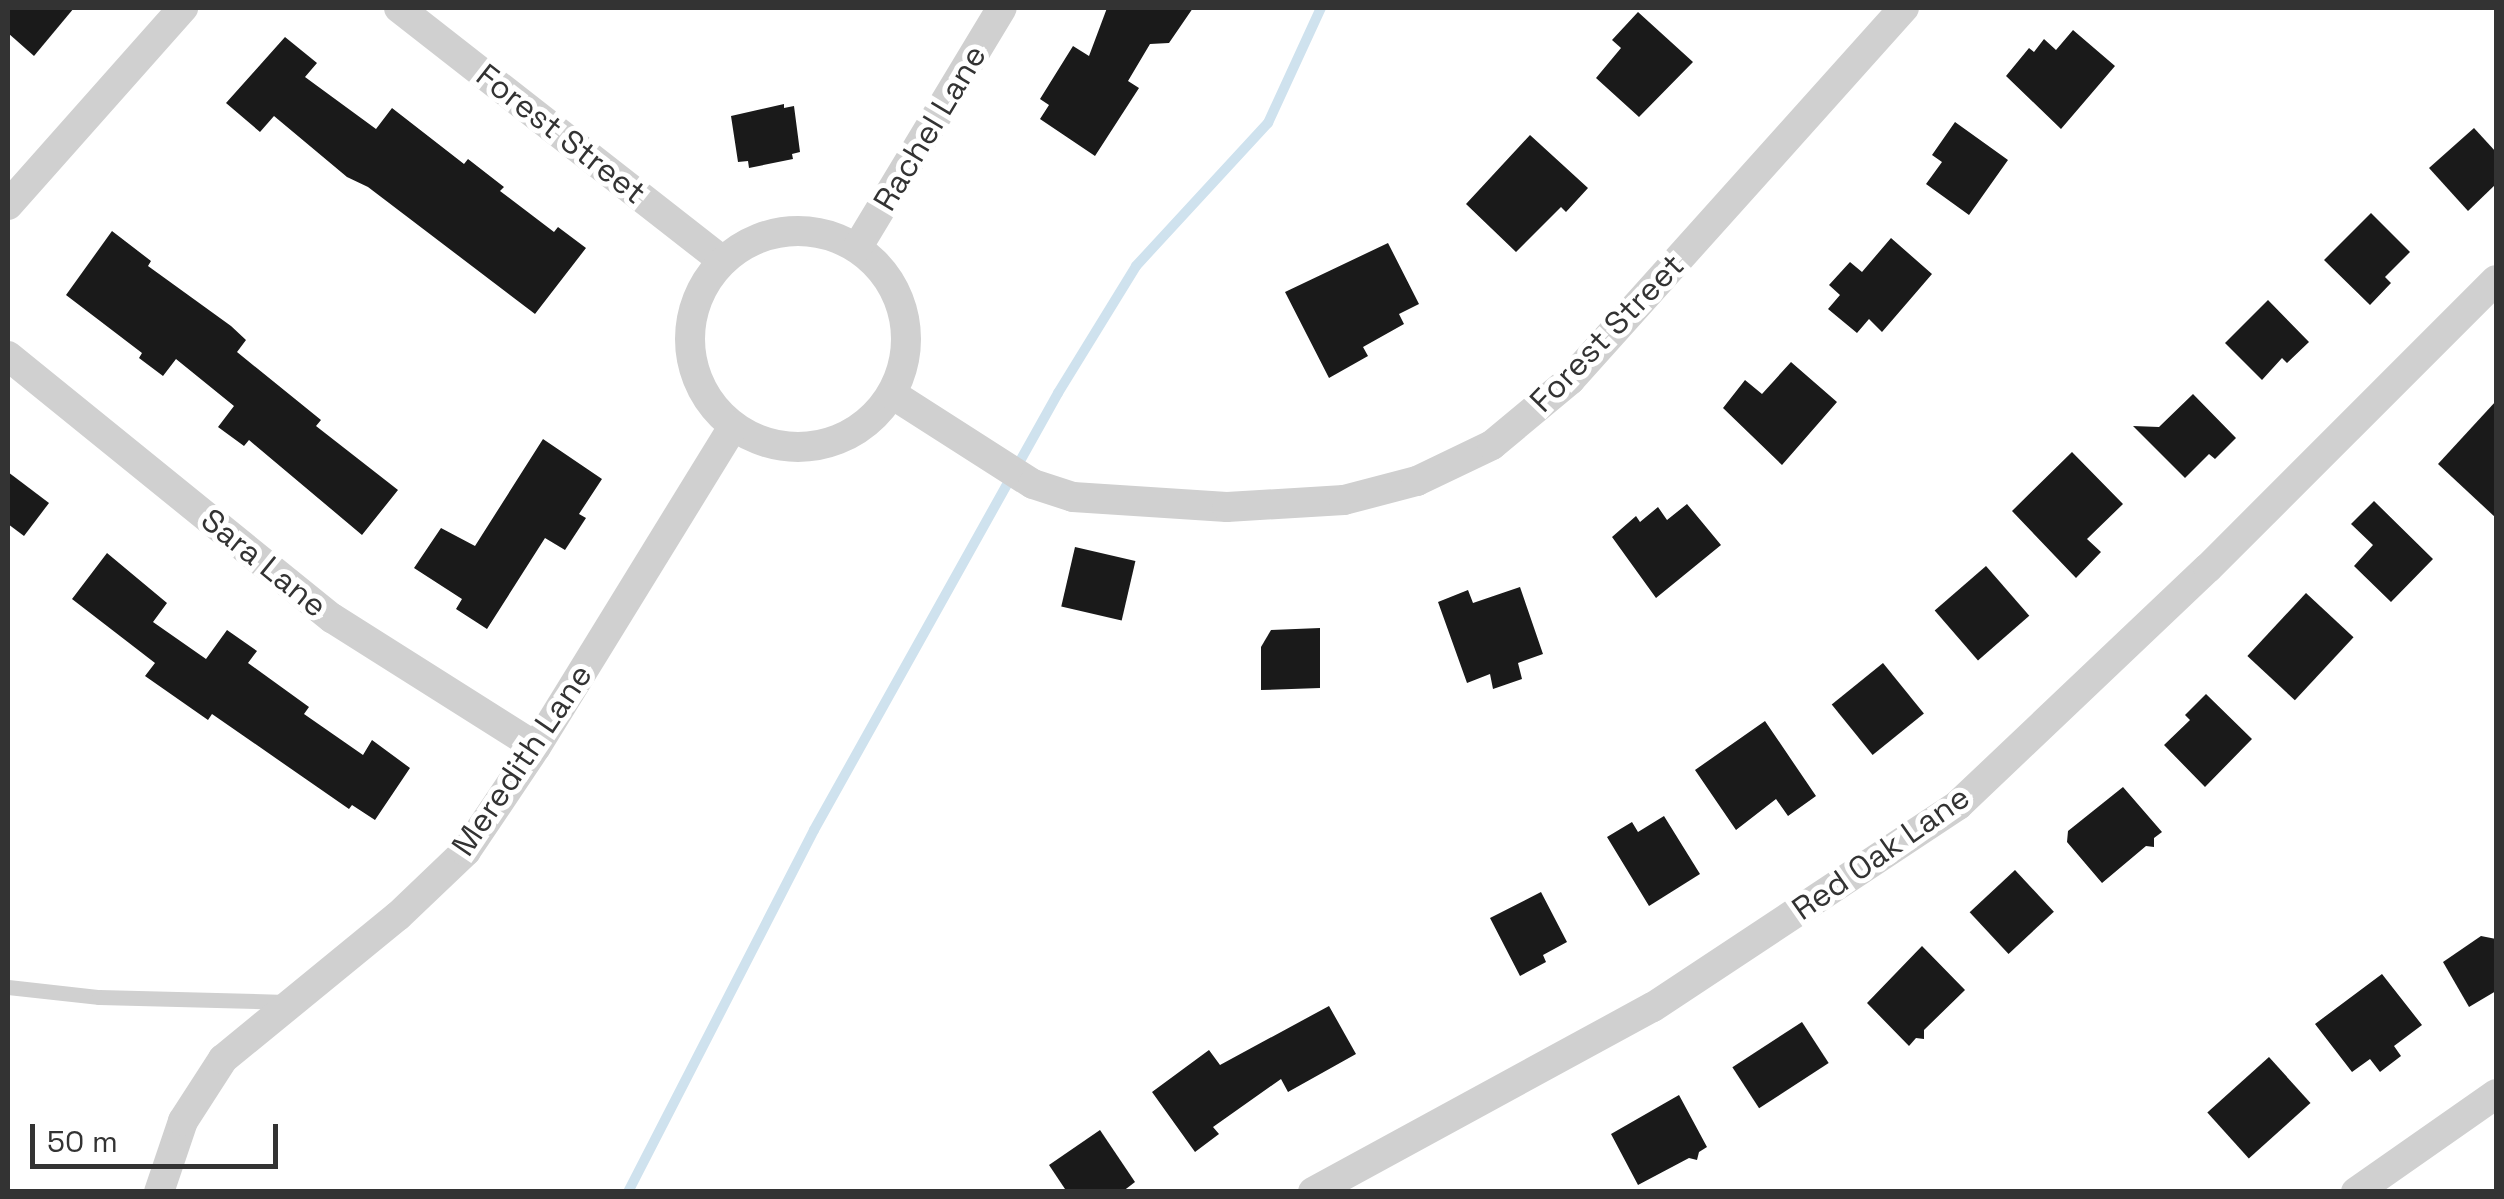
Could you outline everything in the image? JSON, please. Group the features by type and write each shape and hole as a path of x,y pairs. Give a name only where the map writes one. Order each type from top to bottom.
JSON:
{"street":[{"path":"8,205 183,8"},
{"name":"Forest Street","path":"398,8 723,261"},
{"name":"Rachel Lane","path":"858,248 1002,8"},
{"name":"Forest Street","path":"892,394 1033,484 1073,498 1227,507 1344,500 1417,482 1492,445 1570,380 1904,8"},
{"path":"802,230 831,235 858,248 882,270 902,314 904,363 892,394 869,422 838,440 802,448 766,444 734,427 708,400 692,366 690,328 700,292 723,261 746,244 774,234 802,230"},
{"name":"Red Oak Lane","path":"1313,1192 1654,1008 1958,805 2208,568 2496,280"},
{"name":"Sara Lane","path":"8,356 332,618 536,747"},
{"name":"Meredith Lane","path":"158,1192 183,1121 223,1059 398,916 466,850 536,747 734,427"},
{"path":"2356,1192 2496,1094"}],"lane":[{"path":"8,988 116,998 290,1002"}],"building":[{"path":"8,8 74,8 34,56 8,33"},
{"path":"1107,8 1193,8 1169,43 1150,44 1128,81 1139,88 1095,156 1040,119 1049,105 1040,99 1073,46 1089,56"},
{"path":"1638,12 1693,62 1639,117 1596,78 1621,48 1612,40"},
{"path":"2073,30 2115,66 2061,129 2006,76 2029,48 2034,52 2044,39 2056,50"},
{"path":"285,37 317,63 305,77 376,129 392,108 464,164 468,159 504,187 500,191 554,232 558,227 586,248 535,314 368,187 347,177 274,116 260,132 226,103"},
{"path":"784,104 784,108 794,106 800,152 792,154 793,159 749,168 748,161 738,162 731,116"},
{"path":"1955,122 2008,160 1969,215 1926,184 1942,162 1932,155"},
{"path":"2474,128 2496,152 2496,184 2468,211 2429,168"},
{"path":"1530,135 1588,188 1566,212 1561,207 1516,252 1466,204"},
{"path":"2371,213 2410,252 2385,277 2391,283 2370,305 2324,260"},
{"path":"112,231 151,261 148,266 231,326 246,340 237,352 321,420 316,426 398,490 362,535 249,440 244,446 218,427 234,406 176,359 163,376 139,358 142,353 66,295"},
{"path":"1891,238 1932,274 1882,332 1869,319 1857,333 1828,309 1840,295 1829,285 1850,262 1862,272"},
{"path":"1388,243 1419,304 1399,314 1404,324 1363,347 1368,356 1329,378 1285,292"},
{"path":"2268,300 2309,342 2287,363 2282,358 2262,380 2225,343"},
{"path":"1791,362 1837,402 1782,465 1723,408 1745,380 1762,394"},
{"path":"2193,394 2236,438 2215,459 2209,454 2185,478 2133,426 2159,427"},
{"path":"2496,401 2496,518 2438,464"},
{"path":"543,439 602,479 579,514 586,518 565,550 545,538 487,629 456,609 462,599 414,568 441,528 475,546"},
{"path":"2072,452 2123,504 2087,539 2101,552 2076,578 2012,511"},
{"path":"8,472 49,503 24,536 8,524"},
{"path":"2374,501 2433,559 2391,602 2354,566 2373,545 2351,524"},
{"path":"1687,504 1721,545 1656,598 1612,537 1636,516 1640,522 1658,507 1667,520"},
{"path":"1075,547 1135,561 1122,620 1061,606"},
{"path":"107,553 167,603 153,622 206,659 227,630 257,651 248,663 309,707 304,714 363,755 372,740 410,768 375,820 352,805 349,809 212,714 208,720 145,676 155,663 72,599"},
{"path":"1986,566 2029,616 1978,660 1935,611"},
{"path":"1520,587 1543,654 1518,663 1522,679 1493,689 1490,674 1467,683 1438,602 1468,590 1473,603"},
{"path":"2306,593 2354,637 2295,700 2247,656"},
{"path":"1320,628 1320,688 1261,690 1261,647 1271,630"},
{"path":"1883,663 1924,714 1873,755 1832,705"},
{"path":"2206,694 2252,739 2205,787 2164,745 2190,720 2185,715"},
{"path":"1765,721 1816,796 1788,816 1776,799 1736,830 1695,770"},
{"path":"2123,787 2162,832 2154,838 2154,847 2146,846 2102,883 2067,842 2068,831"},
{"path":"1664,816 1700,874 1649,906 1607,837 1632,822 1638,832"},
{"path":"2015,870 2054,912 2009,954 1970,912"},
{"path":"1541,892 1567,942 1543,955 1546,962 1520,976 1490,918"},
{"path":"2481,936 2496,939 2496,991 2469,1007 2443,962"},
{"path":"1922,946 1965,990 1924,1030 1924,1039 1916,1038 1909,1046 1867,1003"},
{"path":"2382,974 2422,1025 2394,1046 2401,1056 2380,1072 2370,1059 2352,1072 2315,1024"},
{"path":"1329,1006 1356,1054 1288,1092 1281,1079 1213,1127 1219,1134 1195,1152 1152,1092 1209,1050 1220,1065"},
{"path":"1802,1022 1829,1063 1759,1108 1732,1067"},
{"path":"2269,1057 2310,1103 2249,1159 2207,1113"},
{"path":"1679,1095 1707,1147 1699,1152 1697,1160 1689,1158 1638,1185 1611,1134"},
{"path":"1100,1130 1135,1182 1122,1192 1067,1192 1049,1165"}],"waterway":[{"path":"628,1192 814,830 1058,393 1136,266 1268,123 1321,8"}]}
